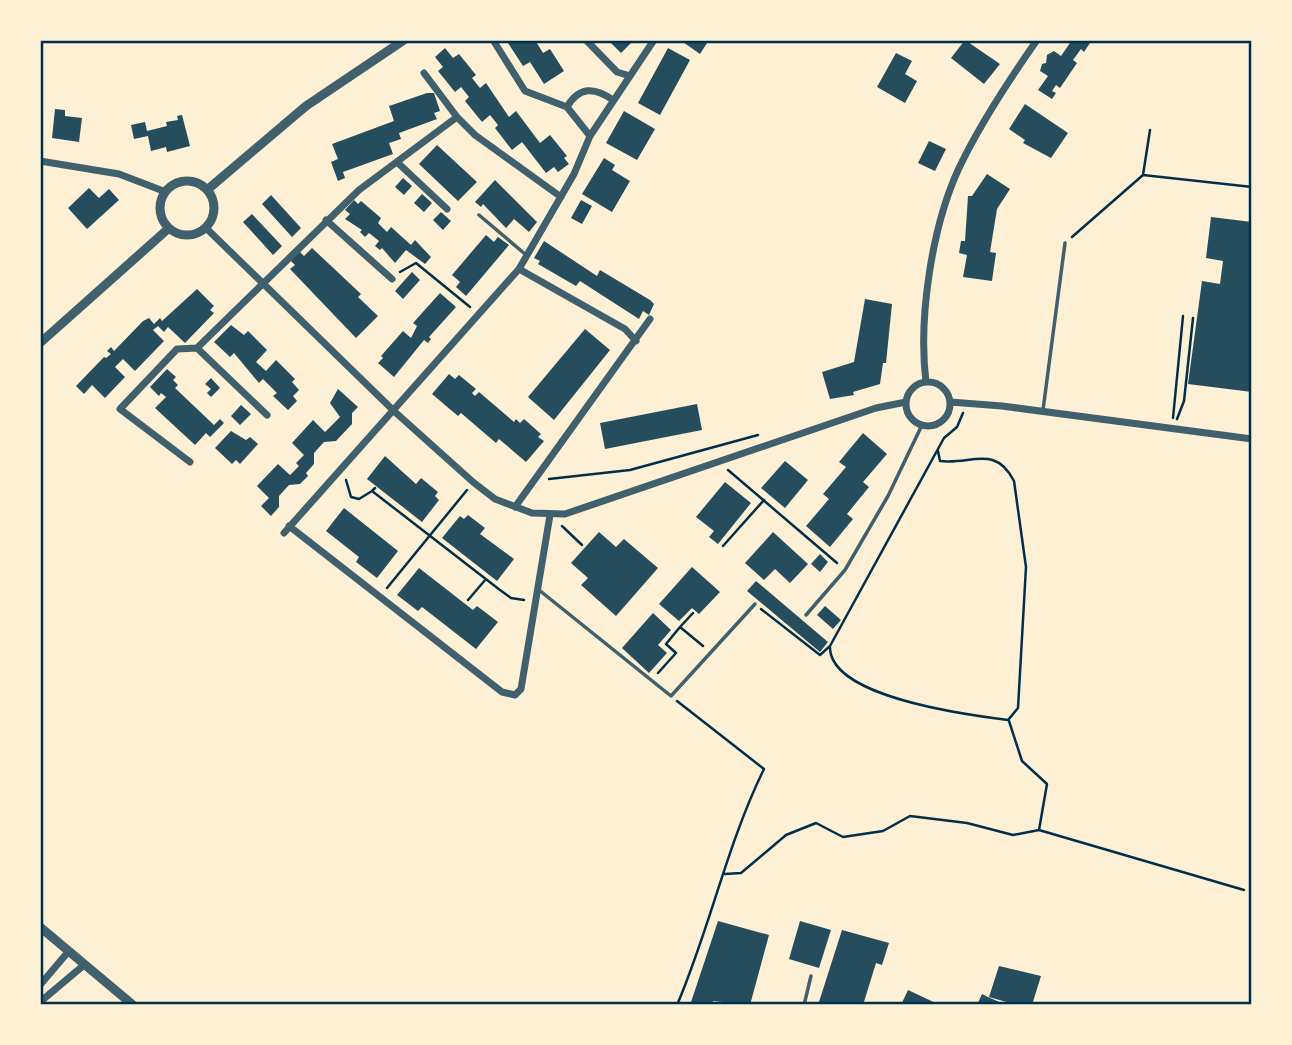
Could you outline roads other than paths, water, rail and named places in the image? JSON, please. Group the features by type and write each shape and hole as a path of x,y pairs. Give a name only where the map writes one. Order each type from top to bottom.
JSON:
{"street":[{"path":"207,190 306,106 404,40"},
{"path":"494,40 525,91 567,107 590,136"},
{"path":"586,40 617,72 630,76"},
{"path":"550,515 521,689 515,695 502,692 381,596 286,529 395,412 519,269 561,197 590,136 654,40"},
{"path":"926,382 923,335 929,282 949,193 972,145 1037,40"},
{"path":"425,73 457,117 475,135 561,197"},
{"path":"567,107 573,96 589,89 599,90 613,100"},
{"path":"190,461 120,409 177,349 197,348 359,190 457,117"},
{"path":"40,161 119,173 166,192"},
{"path":"398,163 447,209"},
{"path":"187,181 207,190 215,209 206,228 184,235 169,228 161,210 166,192 187,181"},
{"path":"326,220 392,279"},
{"path":"40,343 169,228"},
{"path":"206,228 395,412 473,482 495,499 515,507 550,515 565,514 876,408 906,402"},
{"path":"519,269 625,329 636,341"},
{"path":"515,507 650,319"},
{"path":"197,348 267,415"},
{"path":"926,382 945,389 950,402 942,421 929,426 922,425 908,414 906,402 910,391 926,382"},
{"path":"950,402 1252,439"},
{"path":"40,927 133,1005"},
{"path":"40,985 68,951"},
{"path":"40,1002 84,965"}],"lane":[{"path":"479,215 527,256"},
{"path":"1043,412 1065,243"},
{"path":"806,615 845,570 888,496 922,425"},
{"path":"538,589 671,696 755,604"},
{"path":"804,1005 811,976"}]}
